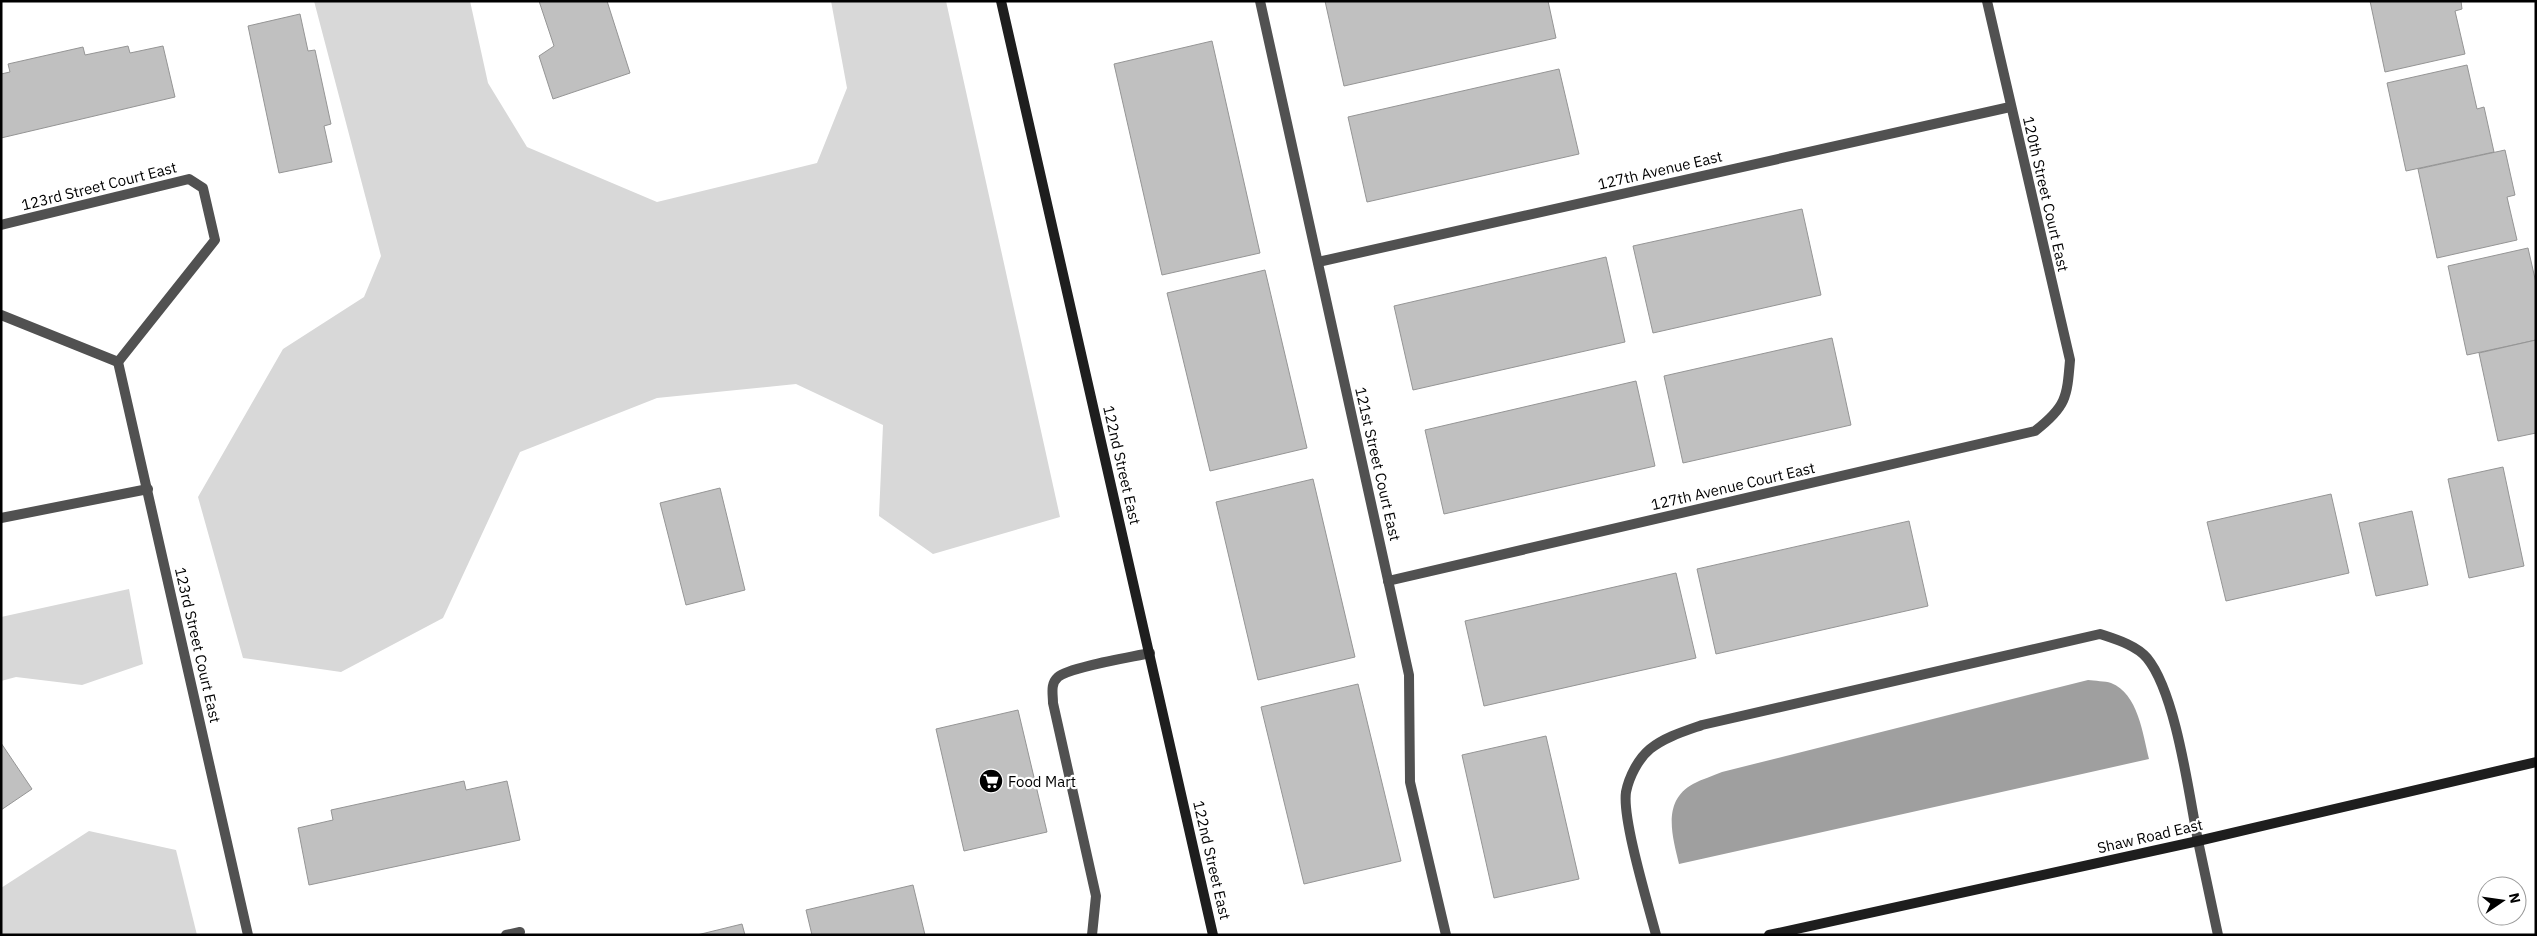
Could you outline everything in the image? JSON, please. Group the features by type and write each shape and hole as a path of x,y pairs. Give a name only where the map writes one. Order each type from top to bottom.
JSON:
{"street":[{"name":"122nd Street East","path":"1001,1 1214,935"},
{"name":"121st Street Court East","path":"1260,1 1410,675 1410,782 1446,935"},
{"name":"120th Street Court East","path":"1987,1 2070,360 2067,394"},
{"name":"127th Avenue East","path":"1318,262 2010,107"},
{"name":"123rd Street Court East","path":"1,225 189,179 203,188 215,240 118,362 248,935"},
{"path":"1,314 118,362"},
{"name":"127th Avenue Court East","path":"1388,581 2035,432 2055,416 2067,394"},
{"path":"1,518 148,489"},
{"path":"1656,935 1628,823 1626,794 1632,772 1650,750 1674,735 1702,725 2100,634 2121,641 2146,658 2159,679 2174,724 2218,935"},
{"path":"1092,935 1096,896 1053,703 1052,687 1058,677 1074,670 1150,653"},
{"name":"Shaw Road East","path":"1769,935 1786,933 2198,841 2536,762"},
{"path":"506,935 520,932"}],"shaded area":[{"path":"314,1 470,1 488,83 527,147 657,202 817,163 847,88 831,1 946,1 1060,517 933,554 879,516 883,425 796,384 657,398 520,452 443,618 341,672 243,658 198,497 283,349 364,297 381,256"},
{"path":"129,589 143,664 82,685 16,677 1,681 1,617"},
{"path":"2088,680 2111,683 2120,688 2127,696 2138,716 2149,759 1679,864 1672,830 1673,809 1683,791 1693,784 1722,772"},
{"path":"89,831 176,850 197,935 1,935 1,888"}],"building":[{"path":"539,1 607,1 630,73 553,99 539,56 554,46"},
{"path":"1325,1 1548,1 1556,38 1344,86"},
{"path":"2370,1 2461,1 2462,9 2455,11 2465,54 2385,72"},
{"path":"300,14 308,51 315,50 331,124 324,126 332,162 279,173 248,26"},
{"path":"1212,41 1260,253 1162,275 1114,64"},
{"path":"128,46 130,53 163,46 175,97 1,138 1,74 10,72 8,64 83,47 85,55"},
{"path":"2467,65 2477,109 2484,107 2494,152 2406,171 2387,83"},
{"path":"1559,69 1579,154 1367,202 1348,117"},
{"path":"2505,150 2515,195 2507,197 2517,240 2437,258 2418,169"},
{"path":"1802,209 1821,295 1653,333 1633,246"},
{"path":"2528,248 2536,283 2536,340 2467,355 2448,266"},
{"path":"1606,257 1625,342 1413,390 1394,306"},
{"path":"1265,270 1307,448 1210,471 1167,293"},
{"path":"1832,338 1851,425 1683,463 1664,376"},
{"path":"2536,340 2536,433 2498,441 2479,353"},
{"path":"1636,381 1655,466 1444,514 1425,430"},
{"path":"2503,467 2524,566 2469,578 2448,479"},
{"path":"1313,479 1355,657 1258,680 1216,502"},
{"path":"720,488 745,590 686,605 660,503"},
{"path":"2331,494 2349,573 2226,601 2207,522"},
{"path":"2412,511 2428,585 2376,596 2359,523"},
{"path":"1909,521 1928,606 1716,654 1697,569"},
{"path":"1676,573 1696,658 1484,706 1465,621"},
{"path":"1358,684 1401,861 1304,884 1261,707"},
{"name":"Food Mart","path":"1018,710 1047,832 964,851 936,729"},
{"path":"1546,736 1579,879 1494,898 1462,755"},
{"path":"1,743 32,789 1,810"},
{"path":"464,781 466,790 507,781 520,840 309,885 298,828 333,820 331,810"},
{"path":"913,885 925,935 812,935 806,910"},
{"path":"742,924 745,935 697,935"}],"place":[{"name":"Food Mart","path":"991,781"}]}
